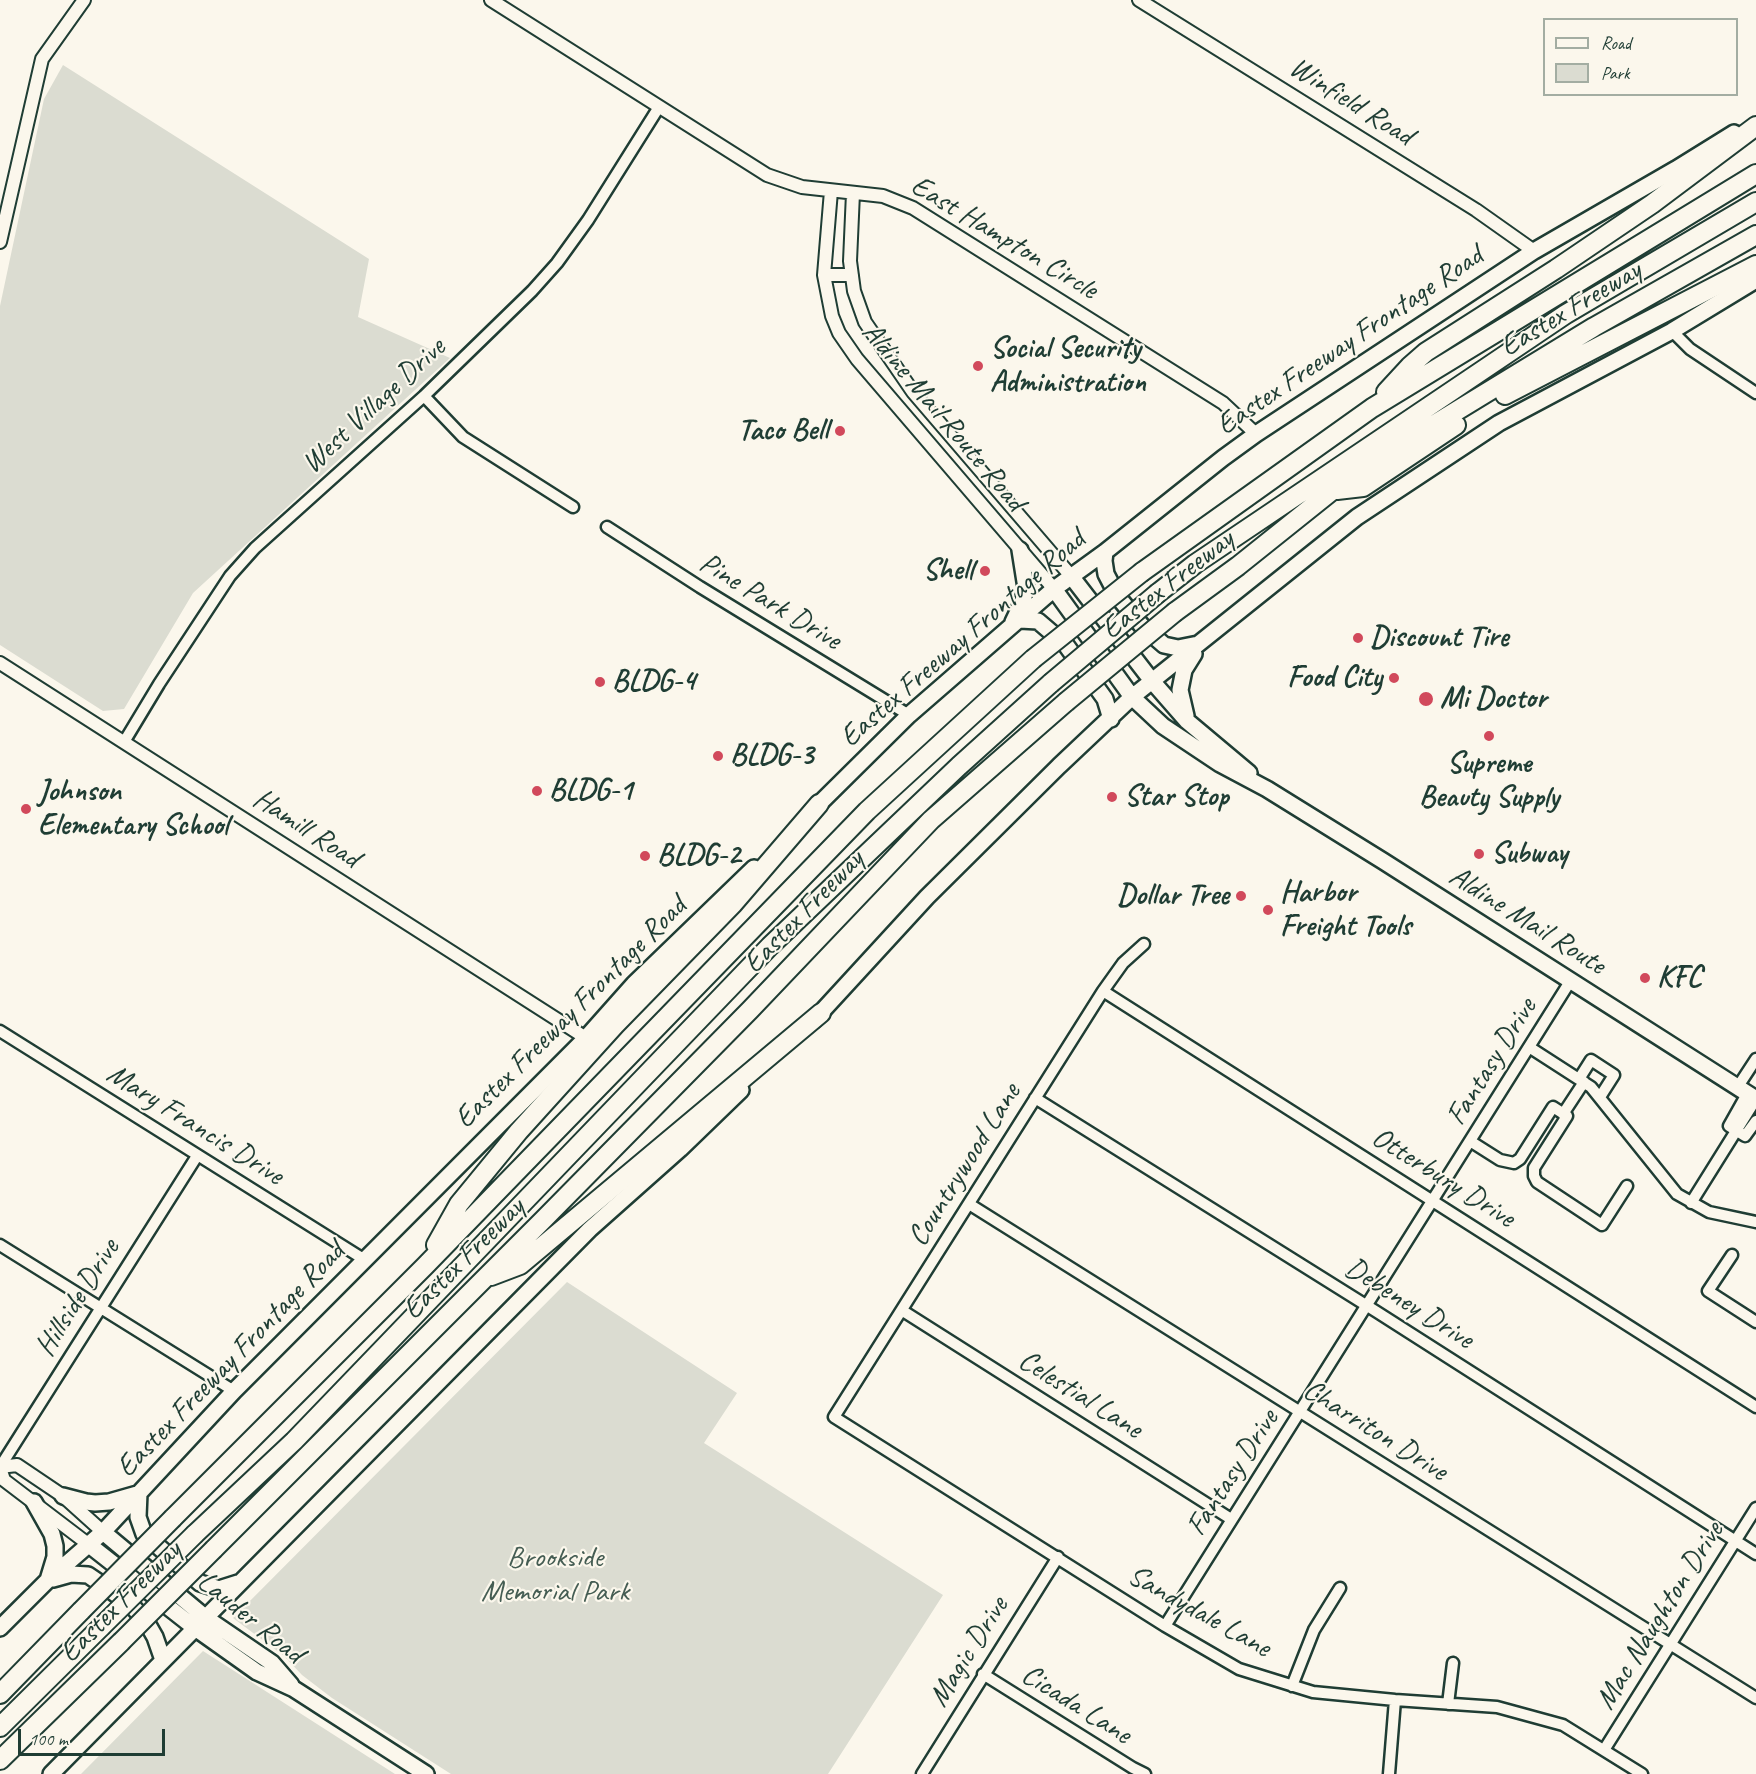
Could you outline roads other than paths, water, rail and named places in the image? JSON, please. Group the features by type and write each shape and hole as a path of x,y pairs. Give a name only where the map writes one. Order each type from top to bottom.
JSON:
{"highway":[{"path":"1371,408 1426,352 1652,204 1756,126"},
{"name":"Eastex Freeway","path":"0,1694 425,1266 867,811 1033,659 1142,572 1371,408 1756,174"},
{"path":"0,1727 195,1534 302,1432 770,946 958,766 1051,683 1158,593 1214,551 1556,320 1756,202"},
{"name":"Eastex Freeway","path":"0,1760 484,1280 750,1010 932,820 1066,702 1175,612 1238,566 1333,490 1404,443 1594,327 1756,235"},
{"path":"1333,490 1363,487 1469,416 1525,384 1756,265"},
{"path":"425,1266 459,1204 519,1131 615,1025 733,904 819,804"},
{"path":"484,1280 520,1265 821,1013"}],"main road":[{"name":"Eastex Freeway Frontage Road","path":"0,1628 48,1580 103,1532 234,1391 586,1038 634,984 909,716 1054,589 1256,434 1534,251 1756,120"},
{"path":"51,1774 590,1229 680,1149 821,1013 927,897 1132,697 1357,517 1499,423 1672,331 1756,280"},
{"path":"1020,550 1026,588 1015,624 1038,621 1066,645 1105,699 1110,718"},
{"path":"1105,552 1104,561 1107,574 1118,597 1142,626 1164,645 1178,648 1200,644"},
{"name":"Aldine Mail Route","path":"1071,576 1152,681 1187,721 1267,789"},
{"name":"Aldine Mail Route","path":"1054,589 1132,697 1163,726 1199,751 1267,789 1751,1094"},
{"path":"1187,721 1180,690 1184,670 1200,644"},
{"path":"63,1496 86,1502 102,1503 139,1493 138,1517 144,1534 200,1583 219,1589 241,1582"},
{"path":"33,1502 52,1534 55,1546 55,1557 48,1580"},
{"name":"Lauder Road","path":"103,1532 201,1623"},
{"name":"Lauder Road","path":"88,1544 201,1623 272,1663 294,1689 426,1774"},
{"path":"48,1580 71,1574 88,1575 113,1592 134,1608 147,1623 155,1636 163,1660"}],"street":[{"path":"0,242 4,206 42,59 84,0"},
{"name":"East Hampton Circle","path":"491,0 767,175 802,187 883,196 913,208 1223,404 1256,434"},
{"name":"Winfield Road","path":"1139,0 1476,210 1534,251"},
{"name":"West Village Drive","path":"124,742 230,576 255,548 424,396 532,291 557,263 588,220 659,107"},
{"name":"Aldine Mail Route Road","path":"831,191 824,274 832,315 839,333 857,359 1054,589"},
{"name":"Aldine Mail Route Road","path":"854,193 850,261 854,291 865,322 916,395 1071,576"},
{"path":"824,274 852,274"},
{"path":"1672,331 1690,350 1756,393"},
{"path":"900,408 916,395"},
{"path":"424,396 463,437 573,507"},
{"path":"989,513 1006,500"},
{"name":"Pine Park Drive","path":"607,527 909,716"},
{"name":"Hamill Road","path":"0,663 586,1038"},
{"name":"Countrywood Lane","path":"834,1417 1103,991 1123,963 1144,944"},
{"name":"Fantasy Drive","path":"1165,1626 1571,980"},
{"name":"Otterbury Drive","path":"1103,991 1756,1407"},
{"name":"Mary Francis Drive","path":"0,1031 365,1260"},
{"path":"1529,1047 1582,1080 1600,1097 1671,1188 1691,1203 1714,1213 1756,1222"},
{"path":"1756,1059 1751,1094 1729,1126 1743,1136 1747,1135 1756,1121"},
{"path":"1563,1114 1591,1060 1614,1075 1600,1097"},
{"name":"Debeney Drive","path":"1035,1098 1756,1554"},
{"path":"1470,1141 1505,1162 1514,1163 1520,1159 1553,1107 1567,1116 1534,1168 1534,1176 1540,1185 1602,1225 1628,1186"},
{"path":"1691,1203 1736,1131"},
{"name":"Hillside Drive","path":"0,1467 197,1156"},
{"path":"1520,1159 1534,1168"},
{"name":"Charriton Drive","path":"969,1204 1756,1698"},
{"path":"0,1245 234,1391"},
{"path":"1732,1255 1708,1291 1756,1322"},
{"name":"Celestial Lane","path":"903,1311 1231,1519"},
{"name":"Sandydale Lane","path":"834,1417 1165,1626 1239,1669 1313,1692 1497,1707 1563,1725 1642,1774"},
{"name":"Lauder Road","path":"88,1544 4,1480 0,1467 17,1465 63,1496 103,1532"},
{"name":"Mac Naughton Drive","path":"1605,1750 1756,1509"},
{"name":"Magic Drive","path":"922,1774 1058,1557"},
{"path":"1292,1686 1314,1630 1340,1588"},
{"path":"1448,1704 1453,1663"},
{"name":"Cicada Lane","path":"983,1674 1145,1774"},
{"path":"1389,1774 1395,1700"}],"place":[{"name":"Social Security Administration","path":"978,366"},
{"name":"Taco Bell","path":"840,431"},
{"name":"Shell","path":"985,571"},
{"name":"Discount Tire","path":"1358,638"},
{"name":"Food City","path":"1394,678"},
{"name":"BLDG-4","path":"600,682"},
{"name":"Mi Doctor","path":"1426,699"},
{"name":"Supreme Beauty Supply","path":"1489,736"},
{"name":"BLDG-3","path":"718,756"},
{"name":"BLDG-1","path":"537,791"},
{"name":"Star Stop","path":"1112,797"},
{"name":"Johnson Elementary School","path":"26,809"},
{"name":"Subway","path":"1479,854"},
{"name":"BLDG-2","path":"645,856"},
{"name":"Dollar Tree","path":"1241,896"},
{"name":"Harbor Freight Tools","path":"1268,910"},
{"name":"KFC","path":"1645,978"}],"park label":[{"name":"Brookside Memorial Park","path":"555,1575"}]}
